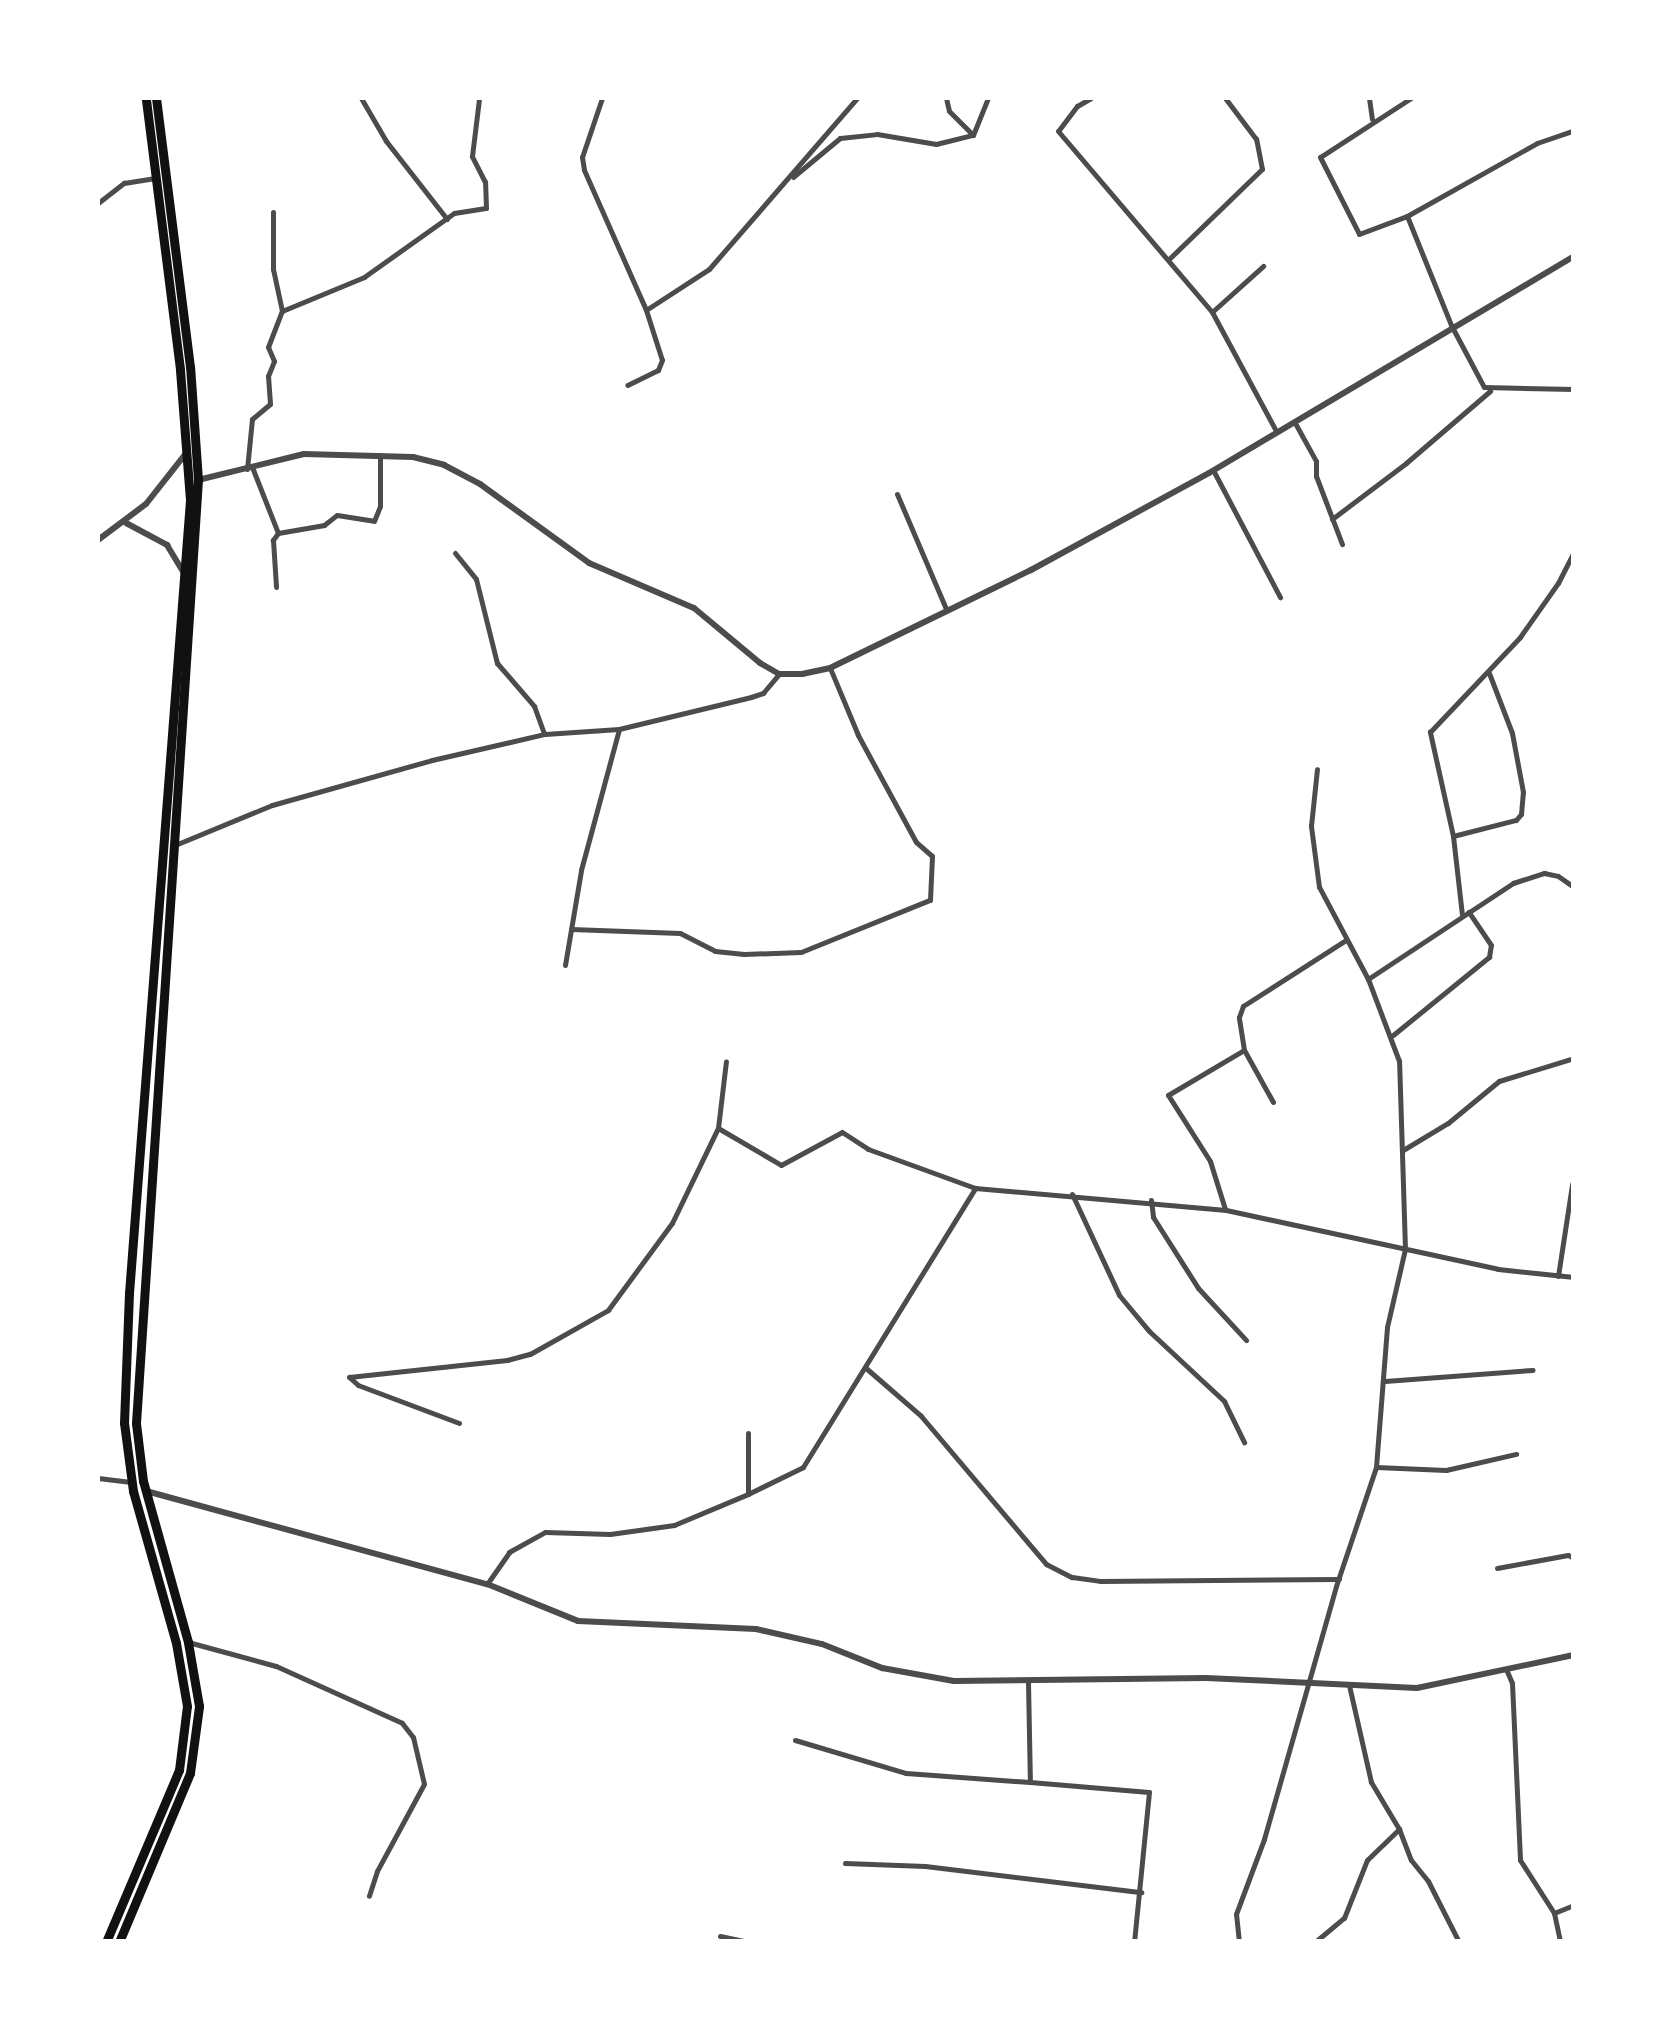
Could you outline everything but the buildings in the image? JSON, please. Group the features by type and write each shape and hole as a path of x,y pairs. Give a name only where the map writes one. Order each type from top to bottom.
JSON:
{"main road":[{"path":"106,1942 178,1770 186,1740 187,1706 176,1643 132,1482 124,1423 130,1293 186,580 188,451 146,98"},
{"path":"119,1942 190,1774 198,1742 199,1706 188,1642 146,1491 136,1422 141,1294 176,845 198,480 190,367 156,98"}],"street":[{"path":"361,98 386,141 447,219"},
{"path":"602,98 582,156 584,170 646,310 662,360 658,370 628,385"},
{"path":"646,310 709,269 857,98"},
{"path":"946,98 949,111 973,134"},
{"path":"973,134 988,98"},
{"path":"1091,98 1077,106 1058,131 1170,258 1212,312 1276,431"},
{"path":"1170,258 1262,169 1256,139 1225,98"},
{"path":"1369,98 1372,119"},
{"path":"1411,98 1372,119 1320,157 1359,234 1406,216 1500,162 1574,130"},
{"path":"282,311 364,277 454,213 486,208 485,182 472,156 478,99"},
{"path":"778,189 840,138 877,134 936,144 973,134"},
{"path":"98,203 124,183 157,178"},
{"path":"273,212 272,269 282,311 268,347 274,361 268,376 270,404 252,419 250,468 278,533"},
{"path":"1406,216 1450,325 1484,388 1574,388"},
{"path":"176,845 272,805 545,734 619,730 751,698 764,692 779,674 830,668 1214,470 1450,325 1574,256"},
{"path":"1212,312 1263,266"},
{"path":"1332,519 1406,463 1490,390"},
{"path":"1294,420 1316,462 1342,544"},
{"path":"98,540 126,524 164,484 188,451"},
{"path":"198,480 304,454 380,456 444,465 480,484 589,563 694,608 779,674"},
{"path":"276,587 274,540 278,533 324,524 337,515 374,521 380,506 380,456"},
{"path":"1214,470 1280,596"},
{"path":"897,494 947,611"},
{"path":"126,524 167,546 182,565 186,580"},
{"path":"1393,1036 1489,957 1491,945 1466,914 1454,836 1430,732 1489,673 1558,583 1574,551"},
{"path":"454,553 476,579 497,663 534,706 545,734"},
{"path":"571,929 680,933 716,951 744,954 802,952 930,900 932,856 916,842 858,735 830,668"},
{"path":"1454,836 1516,820 1521,814 1523,792 1512,733 1489,673"},
{"path":"565,964 581,870 619,730"},
{"path":"1240,1942 1236,1914 1264,1838 1339,1579 1376,1467 1387,1327 1406,1249 1399,1061 1393,1036 1368,979 1319,887 1311,826 1318,769"},
{"path":"1368,979 1528,877 1558,876 1574,886"},
{"path":"1273,1102 1244,1050 1239,1017 1243,1006 1346,940"},
{"path":"1226,1210 1210,1161 1168,1095 1244,1050"},
{"path":"1402,1150 1448,1123 1499,1081 1574,1058"},
{"path":"460,1423 358,1385 349,1376 507,1360 530,1354 608,1310 672,1223 718,1128 726,1061"},
{"path":"718,1128 781,1165 842,1132 868,1149 976,1188 1151,1200 1226,1210 1498,1269 1574,1277"},
{"path":"1558,1276 1572,1184"},
{"path":"487,1584 509,1552 545,1532 610,1534 674,1524 803,1467 976,1188"},
{"path":"1072,1194 1118,1295 1149,1331 1224,1400 1244,1442"},
{"path":"1151,1200 1153,1217 1198,1288 1246,1340"},
{"path":"866,1370 920,1416 1046,1564 1072,1577 1100,1582 1339,1579"},
{"path":"1384,1381 1533,1370"},
{"path":"748,1433 748,1494"},
{"path":"1376,1467 1446,1470 1516,1454"},
{"path":"98,1478 132,1482"},
{"path":"146,1491 487,1584 578,1621 756,1629 822,1644 882,1668 954,1681 1309,1680 1417,1688 1574,1654"},
{"path":"1497,1568 1568,1555 1574,1558"},
{"path":"188,1642 276,1666 402,1723 412,1737 424,1784 377,1871 369,1896"},
{"path":"1504,1667 1512,1683 1520,1860 1554,1913 1560,1942"},
{"path":"1028,1682 1030,1782"},
{"path":"1349,1682 1371,1782 1459,1942"},
{"path":"795,1740 906,1774 1149,1792 1134,1942"},
{"path":"1316,1942 1344,1918 1368,1860 1399,1828"},
{"path":"845,1864 925,1866 1141,1892"},
{"path":"1554,1913 1574,1905"},
{"path":"720,1936 748,1942"}]}
